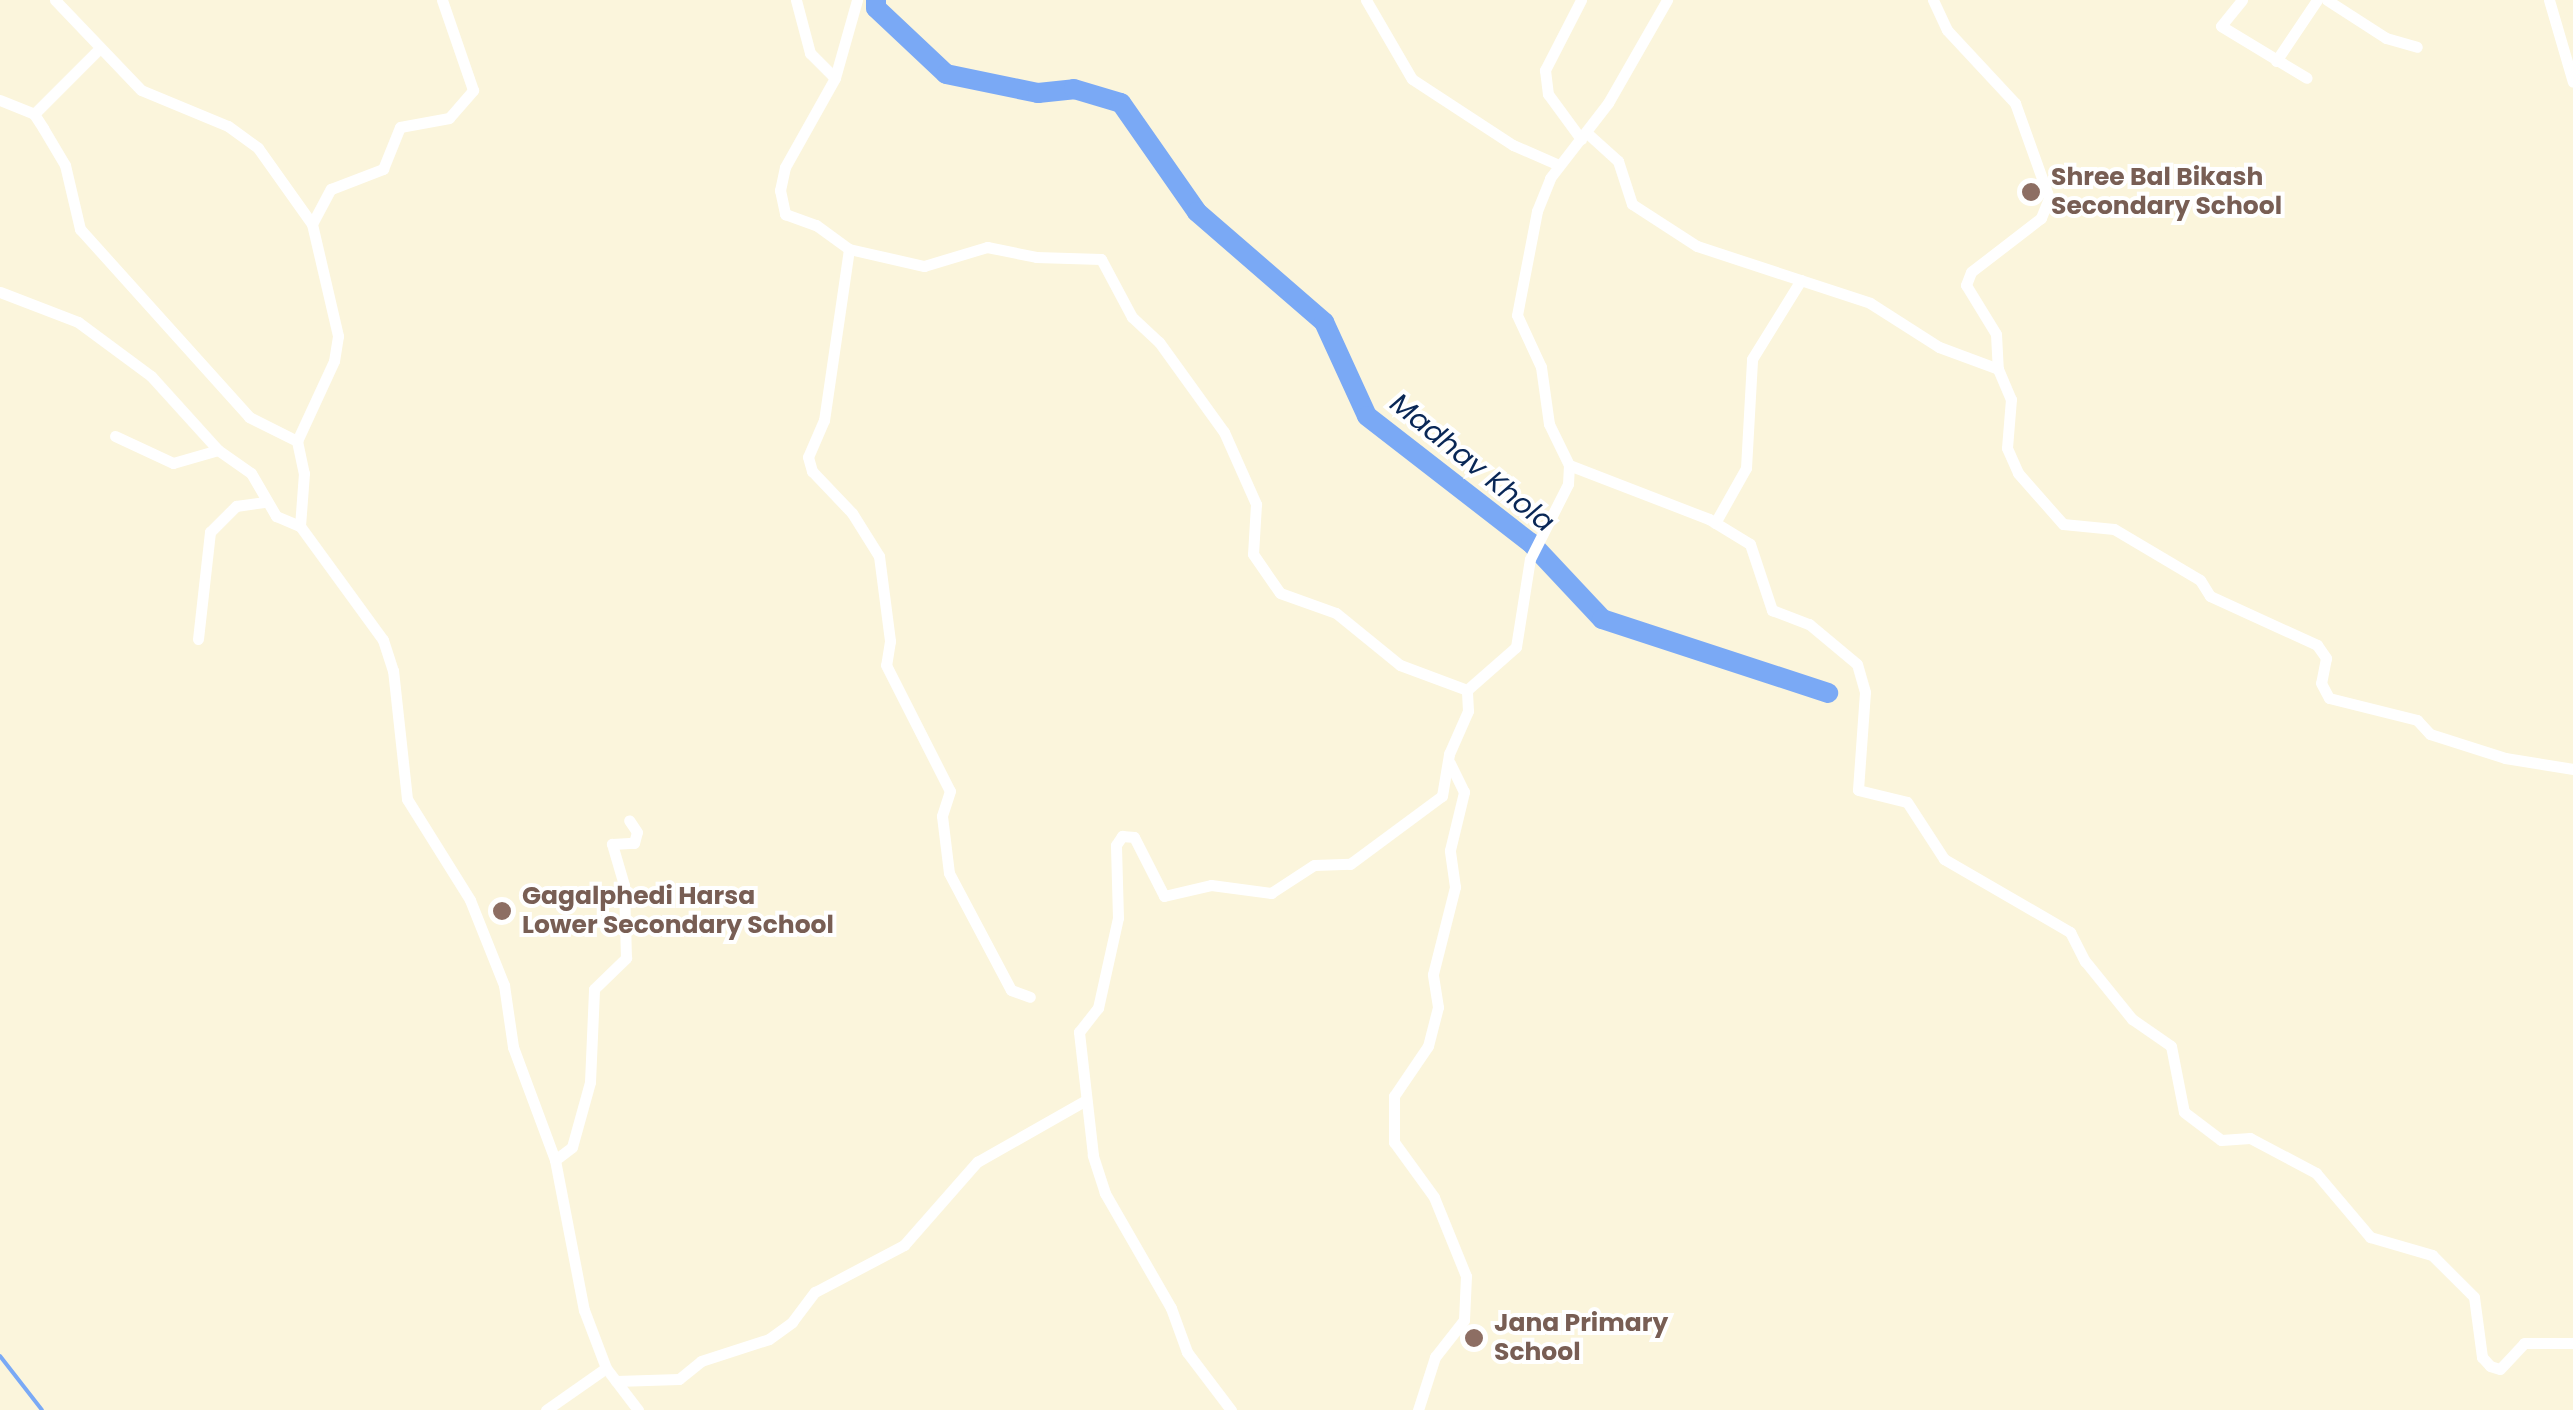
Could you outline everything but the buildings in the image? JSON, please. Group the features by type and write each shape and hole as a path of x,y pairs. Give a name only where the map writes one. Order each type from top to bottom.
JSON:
{"street":[{"path":"55,0 98,50 141,90 228,126 258,148 312,224 338,336 334,361 298,441 304,473 300,526"},
{"path":"312,224 330,188 383,168 400,127 449,118 473,90 442,0"},
{"path":"796,0 810,53 835,78"},
{"path":"857,0 835,78 784,167 780,206 848,249 924,266 987,246 1036,258 1101,259 1132,317 1160,342 1224,432 1256,504 1253,554 1280,593 1348,620 1400,665 1467,690"},
{"path":"1366,0 1412,78 1496,134 1559,165"},
{"path":"1580,0 1544,70 1548,94 1584,136 1618,161 1632,204 1672,232 1721,256 1870,302 1939,347 1998,369"},
{"path":"1467,690 1516,647 1530,559 1568,484 1570,465 1549,424 1541,367 1516,303 1537,210 1559,165 1584,136 1667,0"},
{"path":"1933,0 1948,30 2015,103 2049,198 2041,218 1967,278 1971,301 1994,327 1998,369 2011,399 2010,462 2063,524 2114,528 2200,580 2210,596 2318,645 2326,658 2322,683 2329,698 2417,720 2430,734 2506,758 2573,769"},
{"path":"2242,0 2221,26 2307,78"},
{"path":"2276,61 2317,0"},
{"path":"2328,0 2386,38 2417,46"},
{"path":"2549,0 2573,82"},
{"path":"34,114 98,50"},
{"path":"0,100 34,114 65,164 80,230 249,417 298,441"},
{"path":"848,249 824,420 808,457 812,471 852,513 879,556 890,640 886,666 950,791 942,816 949,873 1011,990 1030,997"},
{"path":"1715,523 1746,468 1752,358 1801,280"},
{"path":"0,292 91,330 161,385 218,450 251,473 264,502 276,516 300,526 383,640 396,690 407,799 476,917 504,985 512,1047 555,1160 584,1310 606,1368 638,1410"},
{"path":"115,436 173,464 218,450"},
{"path":"1570,465 1715,523 1757,554 1772,610 1809,624 1857,664 1865,692 1858,790 1907,802 1944,860 2070,932 2085,961 2132,1018 2171,1046 2184,1112 2221,1140 2250,1138 2316,1174 2370,1236 2432,1256 2474,1297 2482,1357 2490,1366 2500,1369 2524,1342 2573,1343"},
{"path":"198,638 210,532 236,506 264,502"},
{"path":"1231,1410 1186,1352 1171,1308 1105,1193 1086,1100 1079,1032 1102,995 1118,918 1115,854 1122,836 1138,843 1164,896 1210,885 1271,893 1314,865 1350,864 1423,815 1442,796 1468,711 1467,690"},
{"path":"1418,1410 1435,1356 1464,1320 1466,1276 1434,1197 1394,1142 1394,1096 1428,1046 1438,1008 1433,974 1455,886 1450,850 1464,792 1450,763"},
{"path":"555,1160 572,1146 590,1082 594,989 626,958 624,885 612,844 634,844 637,832 628,820"},
{"path":"616,1381 678,1379 701,1361 769,1339 792,1322 815,1292 904,1245 977,1162 1086,1100"},
{"path":"546,1410 606,1368"}],"waterway":[{"name":"Madhav Khola","path":"876,0 876,8 946,74 1038,93 1074,89 1121,103 1197,212 1324,322 1367,416 1531,543 1602,619 1828,693"},
{"path":"0,1356 42,1410"}],"place":[{"name":"Shree Bal Bikash Secondary School","path":"2031,192"},
{"name":"Gagalphedi Harsa Lower Secondary School","path":"502,911"},
{"name":"Jana Primary School","path":"1474,1338"}]}
